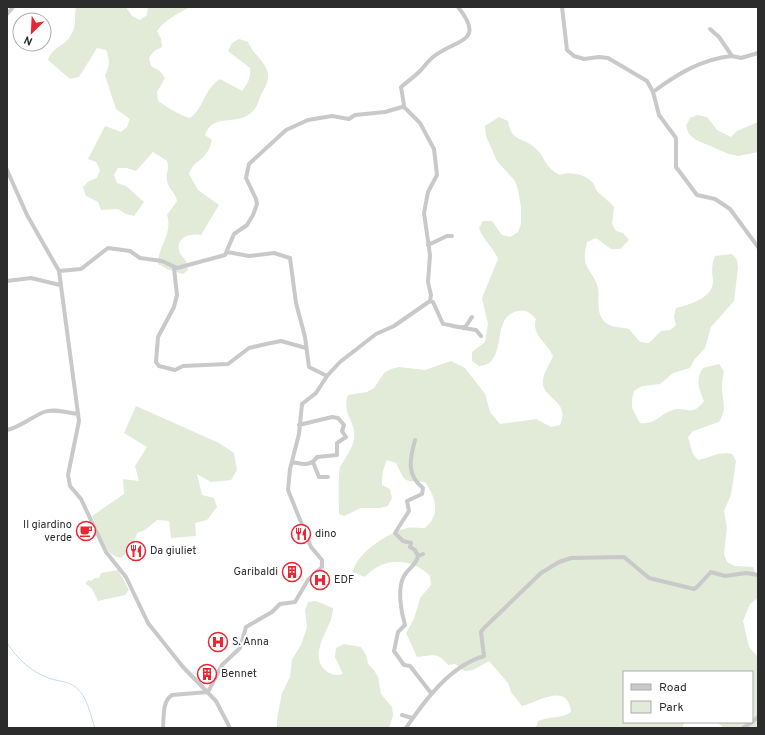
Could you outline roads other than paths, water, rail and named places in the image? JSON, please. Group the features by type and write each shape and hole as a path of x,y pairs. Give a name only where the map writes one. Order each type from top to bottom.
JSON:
{"street":[{"path":"7,14 13,7"},
{"path":"208,692 222,665 240,648 246,627 272,612 280,604 293,604 308,580 322,567 322,560 311,547 288,490 302,404 316,393 327,376 340,362 376,334 394,326 430,300 431,295 428,282 430,260 424,213 428,192 437,175 434,149 420,123 403,106 401,87 420,71 433,57 463,40 469,32 469,21 458,7"},
{"path":"562,7 565,45 570,53 584,59 598,57 608,58 647,81 653,92 659,115 676,138 676,167 697,195 715,199 730,209 758,247"},
{"path":"710,29 719,37 732,56"},
{"path":"653,92 683,71 707,61 732,56 741,58 758,53"},
{"path":"59,271 82,268 95,256 110,248 130,251 140,258 162,261 174,268 222,256 227,252 234,234 247,225 257,204 246,178 249,164 286,130 308,120 332,116 349,119 355,115 385,112 403,106"},
{"path":"7,170 16,193 59,271 78,414 78,429 68,481 81,498 106,552 126,577 148,623 183,667 208,692 223,712 230,728"},
{"path":"428,245 447,236 452,236"},
{"path":"227,252 249,256 274,253 290,258 296,303 310,368 327,376"},
{"path":"174,268 177,295 174,307 158,337 156,362 159,366 175,370 183,366 228,364 249,348 281,341 306,348"},
{"path":"7,281 31,278 60,285"},
{"path":"430,300 433,302 443,324 451,324 461,328 470,328 476,330 481,336"},
{"path":"461,328 466,326 472,317"},
{"path":"7,430 15,428 44,412 55,411 78,414"},
{"path":"292,462 306,465 313,462 317,457 337,455 337,443 346,437 342,431 344,424 338,418 332,417 299,425"},
{"path":"415,440 410,464 414,482 422,488 422,494 407,501 409,511 395,532 403,541 411,543 410,546 415,550 418,556"},
{"path":"313,462 319,477 328,477"},
{"path":"423,554 418,556 414,565 404,576 400,590 400,601 403,608 405,625 398,632 394,651 404,665 410,666 431,693"},
{"path":"406,728 431,693 472,660 484,656 482,632 484,628 541,573 559,562 581,557 622,556 635,565 649,578 694,589 697,588 711,572 725,576 746,573 758,575"},
{"path":"163,728 168,697 172,695 208,692"},
{"path":"402,714 412,718"}],"waterway":[{"path":"7,643 19,659 34,671 51,679 65,682 78,689 86,701 95,728"}],"place":[{"name":"Il giardino verde","path":"86,531"},
{"name":"dino","path":"301,534"},
{"name":"Da giuliet","path":"136,551"},
{"name":"Garibaldi","path":"292,572"},
{"name":"EDF","path":"320,580"},
{"name":"S. Anna","path":"218,642"},
{"name":"Bennet","path":"207,674"}]}
